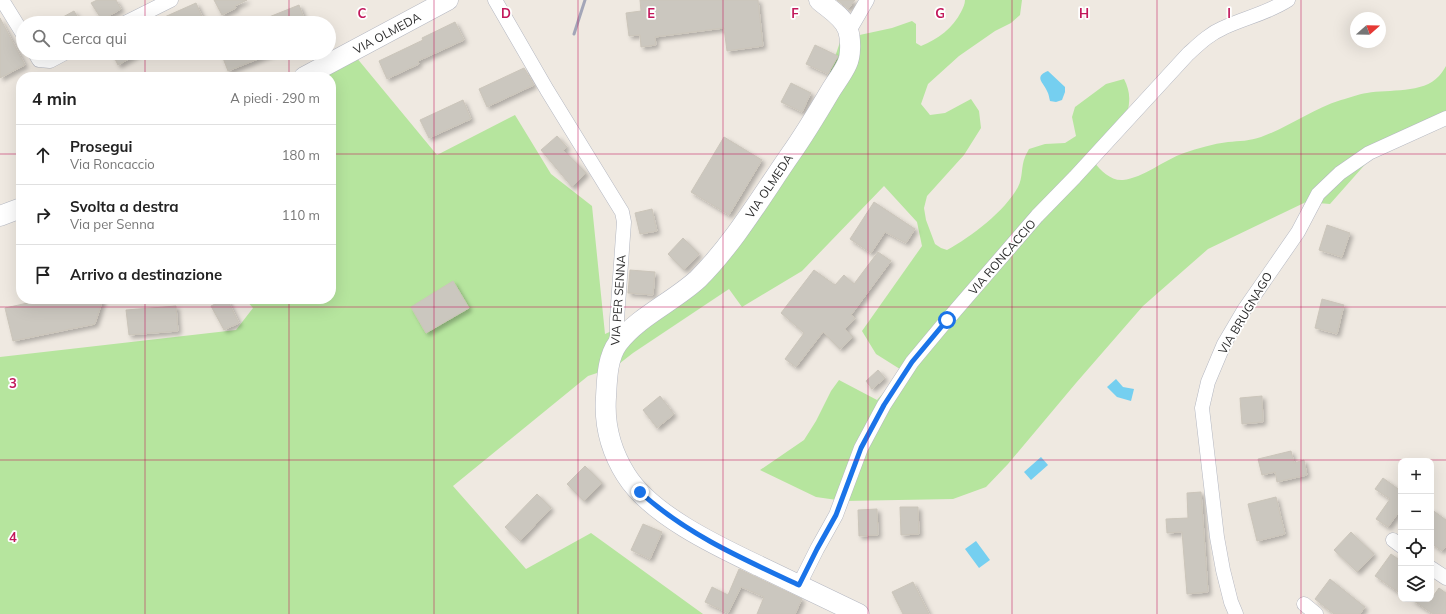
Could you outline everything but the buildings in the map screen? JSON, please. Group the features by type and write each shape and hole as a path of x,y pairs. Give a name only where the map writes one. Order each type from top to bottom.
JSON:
{"street":[{"path":"2,0 16,23"},
{"path":"139,16 170,0"},
{"name":"VIA OLMEDA","path":"336,60 448,0"},
{"name":"VIA PER SENNA","path":"495,0 547,90 622,212 624,222 617,319 617,344 610,360 604,412 608,433 616,455 626,475 640,492 654,505 712,543 859,614"},
{"path":"819,0 843,20 849,31"},
{"path":"849,31 866,0"},
{"name":"VIA RONCACCIO","path":"799,585 836,515 861,448 884,405 912,362 942,326 1037,216 1075,177 1188,54 1206,38 1221,29 1268,11 1288,0"},
{"name":"VIA OLMEDA","path":"617,344 638,324 689,287 728,245 810,126 848,63 849,31"},
{"path":"39,60 50,62 53,60"},
{"name":"VIA OLMEDA","path":"313,72 336,60"},
{"name":"VIA BRUGNAGO","path":"1236,614 1222,570 1217,537 1202,408 1208,382 1224,344 1244,310 1298,232 1318,194 1340,173 1369,153 1443,120"},
{"path":"0,216 16,210"},
{"path":"1434,570 1446,578"},
{"path":"1304,604 1316,614"}],"green space":[{"path":"965,0 1022,0 1020,15 1011,23 995,31 959,56 928,84 921,104 930,115 945,113 971,99 979,111 981,128 964,155 927,196 924,208 926,220 935,244 947,250 977,231 1005,205 1020,183 1024,161 1029,149 1045,144 1065,143 1076,136 1072,117 1075,107 1106,84 1124,79 1129,94 1128,109 1115,133 1094,162 1107,175 1119,180 1131,179 1176,156 1195,149 1261,137 1320,108 1341,100 1364,94 1405,90 1424,86 1439,76 1446,66 1446,122 1369,160 1330,204 1306,202 1208,249 1143,306 1008,464 986,487 953,499 844,501 816,497 760,470 804,440 816,421 831,391 839,380 877,400 903,371 876,354 862,331 922,246 917,222 884,186 802,271 742,307 729,289 633,353 615,367 588,376 453,486 526,569 591,533 703,614 0,614 0,357 236,330 253,308 249,304 336,304 336,72 327,72 356,57 437,155 515,115 551,174 592,206 605,334 636,320 687,279 741,213 820,93 830,72 841,39 892,28 912,21 916,24 916,43 921,46 933,40 949,28 958,18"}],"water":[{"path":"1048,71 1065,87 1062,100 1056,102 1050,101 1048,92 1040,78"},
{"path":"1116,379 1123,387 1134,389 1131,401 1117,397 1107,387"},
{"path":"1041,457 1048,465 1031,480 1024,472"},
{"path":"976,541 990,560 979,568 965,549"}],"railway":[{"path":"574,34 585,0"}],"route":[{"path":"640,492 654,505 672,518 712,543 799,585 836,515 861,448 884,405 912,362 947,320"}]}
